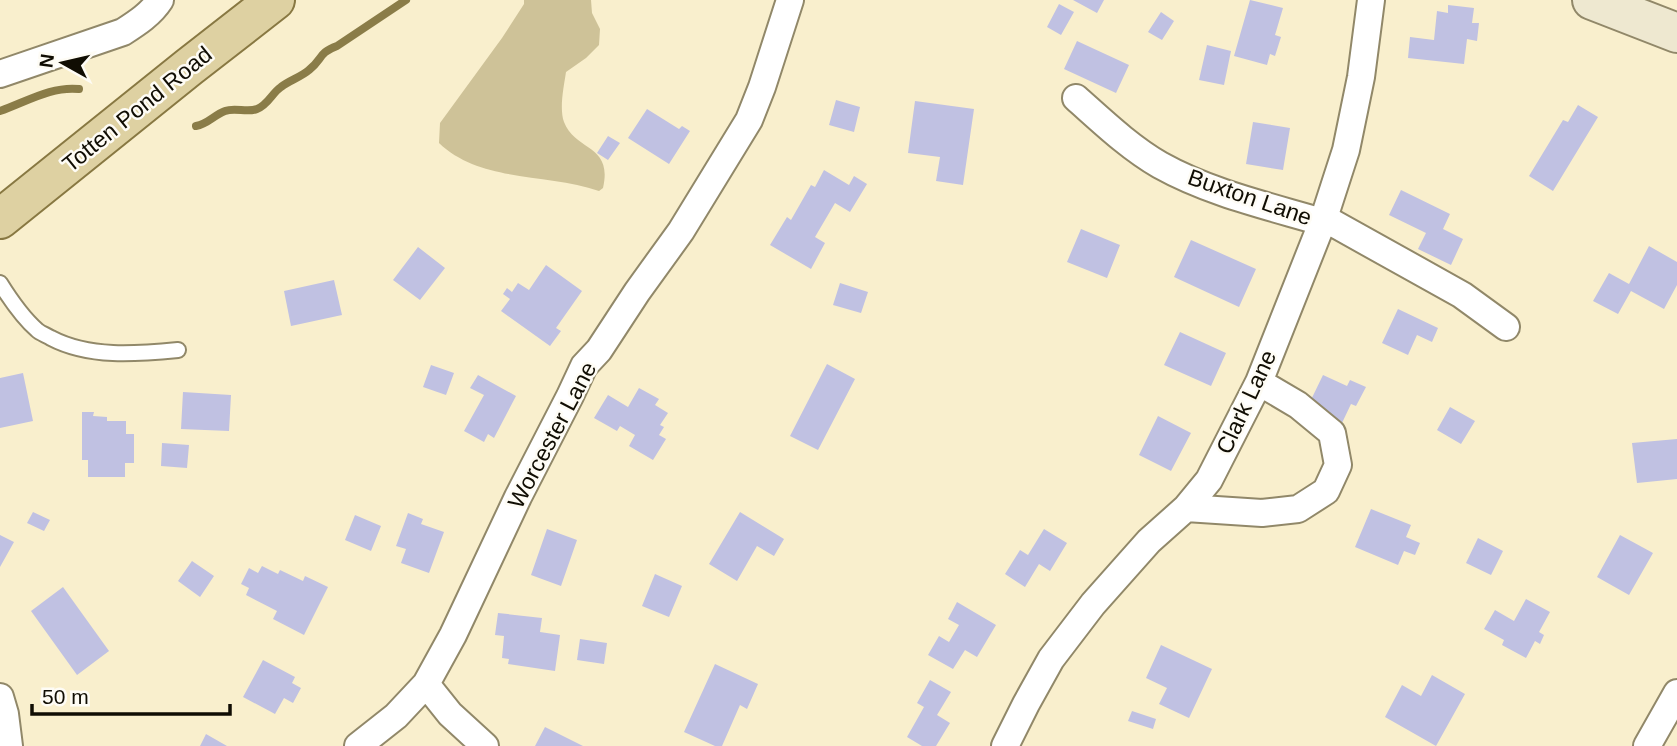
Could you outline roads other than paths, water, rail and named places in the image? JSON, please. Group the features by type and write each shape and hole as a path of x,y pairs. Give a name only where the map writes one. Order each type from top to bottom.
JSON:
{"main road":[{"name":"Totten Pond Road","path":"0,219 275,0"},
{"path":"1592,0 1677,33"}],"street":[{"path":"0,74 123,32 139,22 160,0"},
{"name":"Worcester Lane","path":"358,746 396,716 426,684 453,635 584,366 599,350 681,231 749,120 790,0"},
{"name":"Clark Lane","path":"1005,746 1051,659 1084,615 1149,541 1185,508 1209,480 1259,382 1323,220 1346,150 1361,77 1371,0"},
{"name":"Buxton Lane","path":"1076,98 1128,144 1161,165 1227,195 1323,220 1462,295 1506,327"},
{"path":"1185,508 1262,513 1298,509 1326,491 1338,465 1332,433 1298,405 1259,382"},
{"path":"426,684 450,714 485,746"},
{"path":"1647,746 1677,693"},
{"path":"0,697 9,746"}],"lane":[{"path":"0,283 37,331 64,344 95,351 133,354 178,350"}],"waterway":[{"path":"196,126 225,111 261,107 281,87 309,70 327,51 406,0"},
{"path":"0,111 49,92 79,89"}]}
